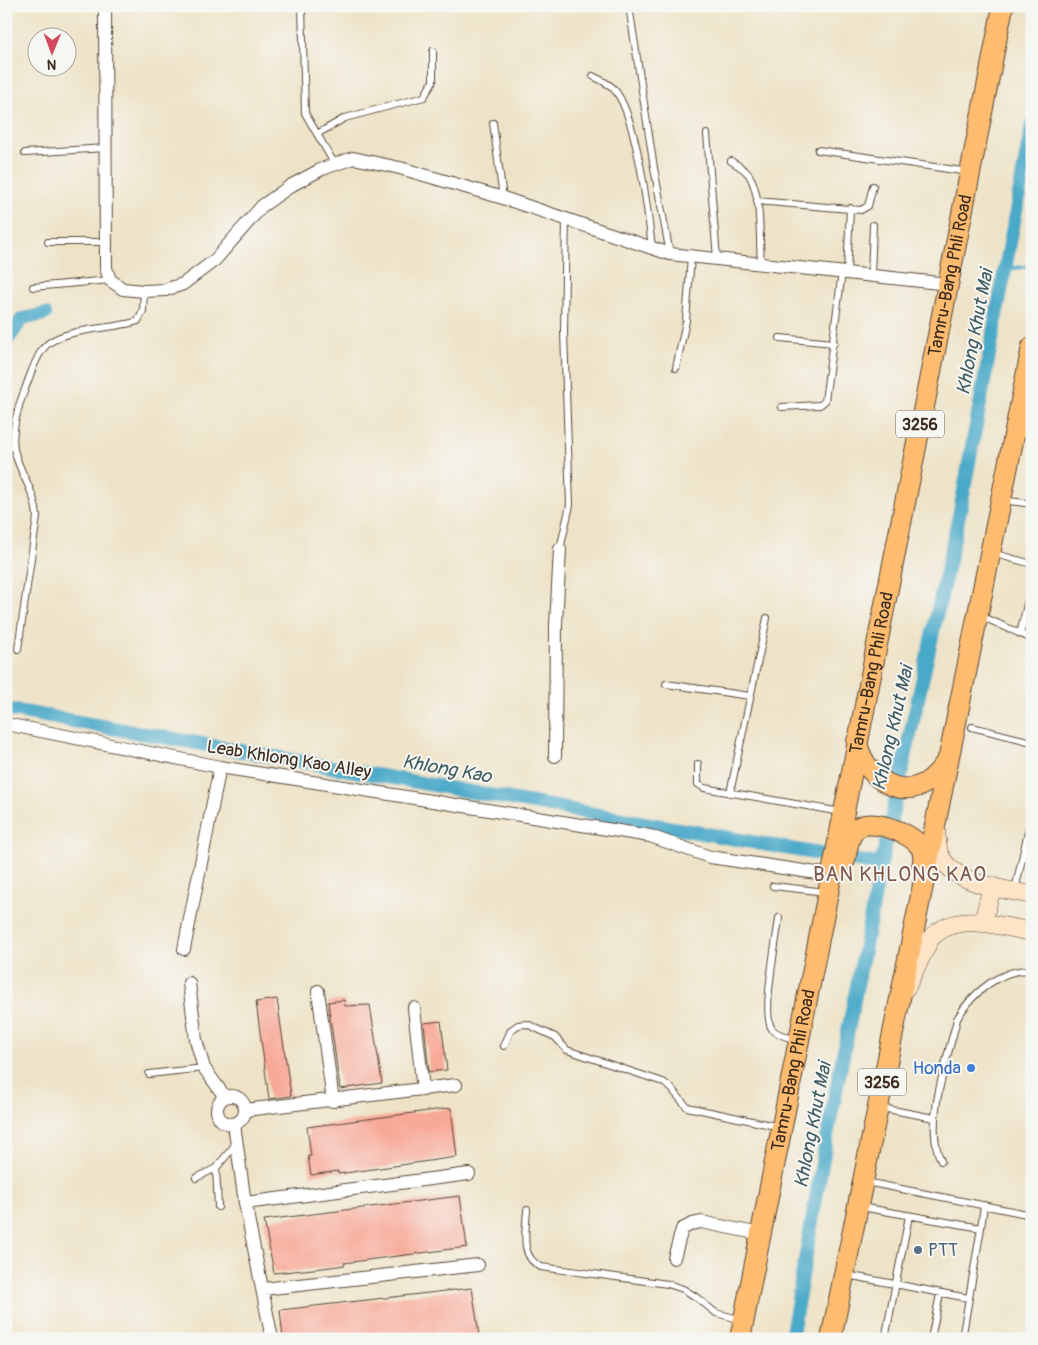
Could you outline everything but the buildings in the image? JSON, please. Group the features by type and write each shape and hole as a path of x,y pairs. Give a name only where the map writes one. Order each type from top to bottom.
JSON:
{"main road":[{"name":"Tamru-Bang Phli Road","path":"742,1329 817,943 843,842 842,813 1003,6"},
{"name":"3256","path":"831,1339 990,552 1029,373 1032,348"},
{"path":"857,741 860,757 876,777 900,787 914,787 927,782 949,758"},
{"path":"843,842 855,830 867,824 894,830 915,841 922,851 923,861 899,975 891,1037"},
{"path":"935,826 937,845 944,861 964,876 992,886 1023,893"},
{"path":"817,943 826,932 834,916 833,877"},
{"path":"983,923 992,886"},
{"path":"898,1003 930,939 936,932 960,922 983,923 1032,932"}],"street":[{"path":"105,6 106,268 110,280 123,289 164,290 183,284 202,272 215,260 262,206 292,184 334,163 353,158 504,198 670,254 948,284"},
{"path":"555,756 556,624 560,549"},
{"name":"Leab Khlong Kao Alley","path":"6,724 220,767 650,836 710,857 833,877"},
{"path":"184,949 220,767"},
{"path":"189,983 196,1040 204,1068 225,1097"},
{"path":"318,991 333,1101"},
{"path":"414,1008 423,1090"},
{"path":"245,1110 456,1086"},
{"path":"225,1097 239,1098 244,1103 245,1110 240,1121 234,1124 223,1122 218,1118 217,1106 225,1097"},
{"path":"234,1124 235,1145 245,1203 272,1339"},
{"path":"245,1203 469,1174"},
{"path":"674,1258 682,1229 692,1224 701,1222 760,1234"},
{"path":"263,1289 478,1265"}],"lane":[{"path":"302,6 305,113 334,163"},
{"path":"629,6 654,168 670,254"},
{"path":"317,134 344,118 424,96 433,81 433,51"},
{"path":"593,76 612,86 618,94 627,117 641,168 652,248"},
{"path":"493,124 504,198"},
{"path":"707,134 717,259"},
{"path":"25,152 106,148"},
{"path":"818,150 970,172"},
{"path":"731,161 748,173 757,201 761,263"},
{"path":"757,201 866,208 873,186"},
{"path":"782,407 820,405 825,401 844,272 850,208"},
{"path":"560,549 570,505 564,332 566,218"},
{"path":"871,276 872,225"},
{"path":"48,242 106,242"},
{"path":"676,368 686,321 691,257"},
{"path":"33,287 110,280"},
{"path":"18,649 37,517 34,497 16,458 13,442 22,394 42,349 50,341 90,330 138,321 143,311 144,291"},
{"path":"780,338 834,343"},
{"path":"1001,500 1032,504"},
{"path":"990,552 1032,564"},
{"path":"1020,634 1032,584"},
{"path":"978,615 1032,639"},
{"path":"730,793 767,618"},
{"path":"666,684 750,696"},
{"path":"972,727 1032,742"},
{"path":"698,764 698,784 704,788 842,813"},
{"path":"1023,893 1032,814"},
{"path":"773,886 833,877"},
{"path":"779,918 768,1002 768,1019 772,1028 778,1034 798,1040"},
{"path":"941,1161 935,1140 934,1118 957,1019 964,1007 982,989 1001,978 1019,971 1032,970"},
{"path":"504,1046 511,1030 518,1025 527,1024 555,1037 567,1050 663,1082 671,1088 687,1108 781,1128"},
{"path":"149,1074 204,1068"},
{"path":"877,1107 934,1118"},
{"path":"196,1178 216,1168 235,1145"},
{"path":"216,1168 218,1207"},
{"path":"862,1181 1032,1215"},
{"path":"962,1339 984,1205"},
{"path":"857,1206 981,1228"},
{"path":"527,1210 526,1253 531,1262 540,1266 668,1284 683,1289 742,1329"},
{"path":"884,1339 909,1216"},
{"path":"844,1274 968,1298"},
{"path":"931,1339 940,1294"}],"waterway":[{"name":"Khlong Khut Mai","path":"791,1339 827,1136 881,865 960,511 1032,125"},
{"path":"1005,269 1032,266"},
{"path":"6,342 22,319 45,314"},
{"name":"Khlong Kao","path":"6,709 881,865"}],"place":[{"name":"Honda","path":"971,1068"},
{"name":"PTT","path":"918,1250"}],"district":[{"name":"BAN KHLONG KAO","path":"900,874"}]}
